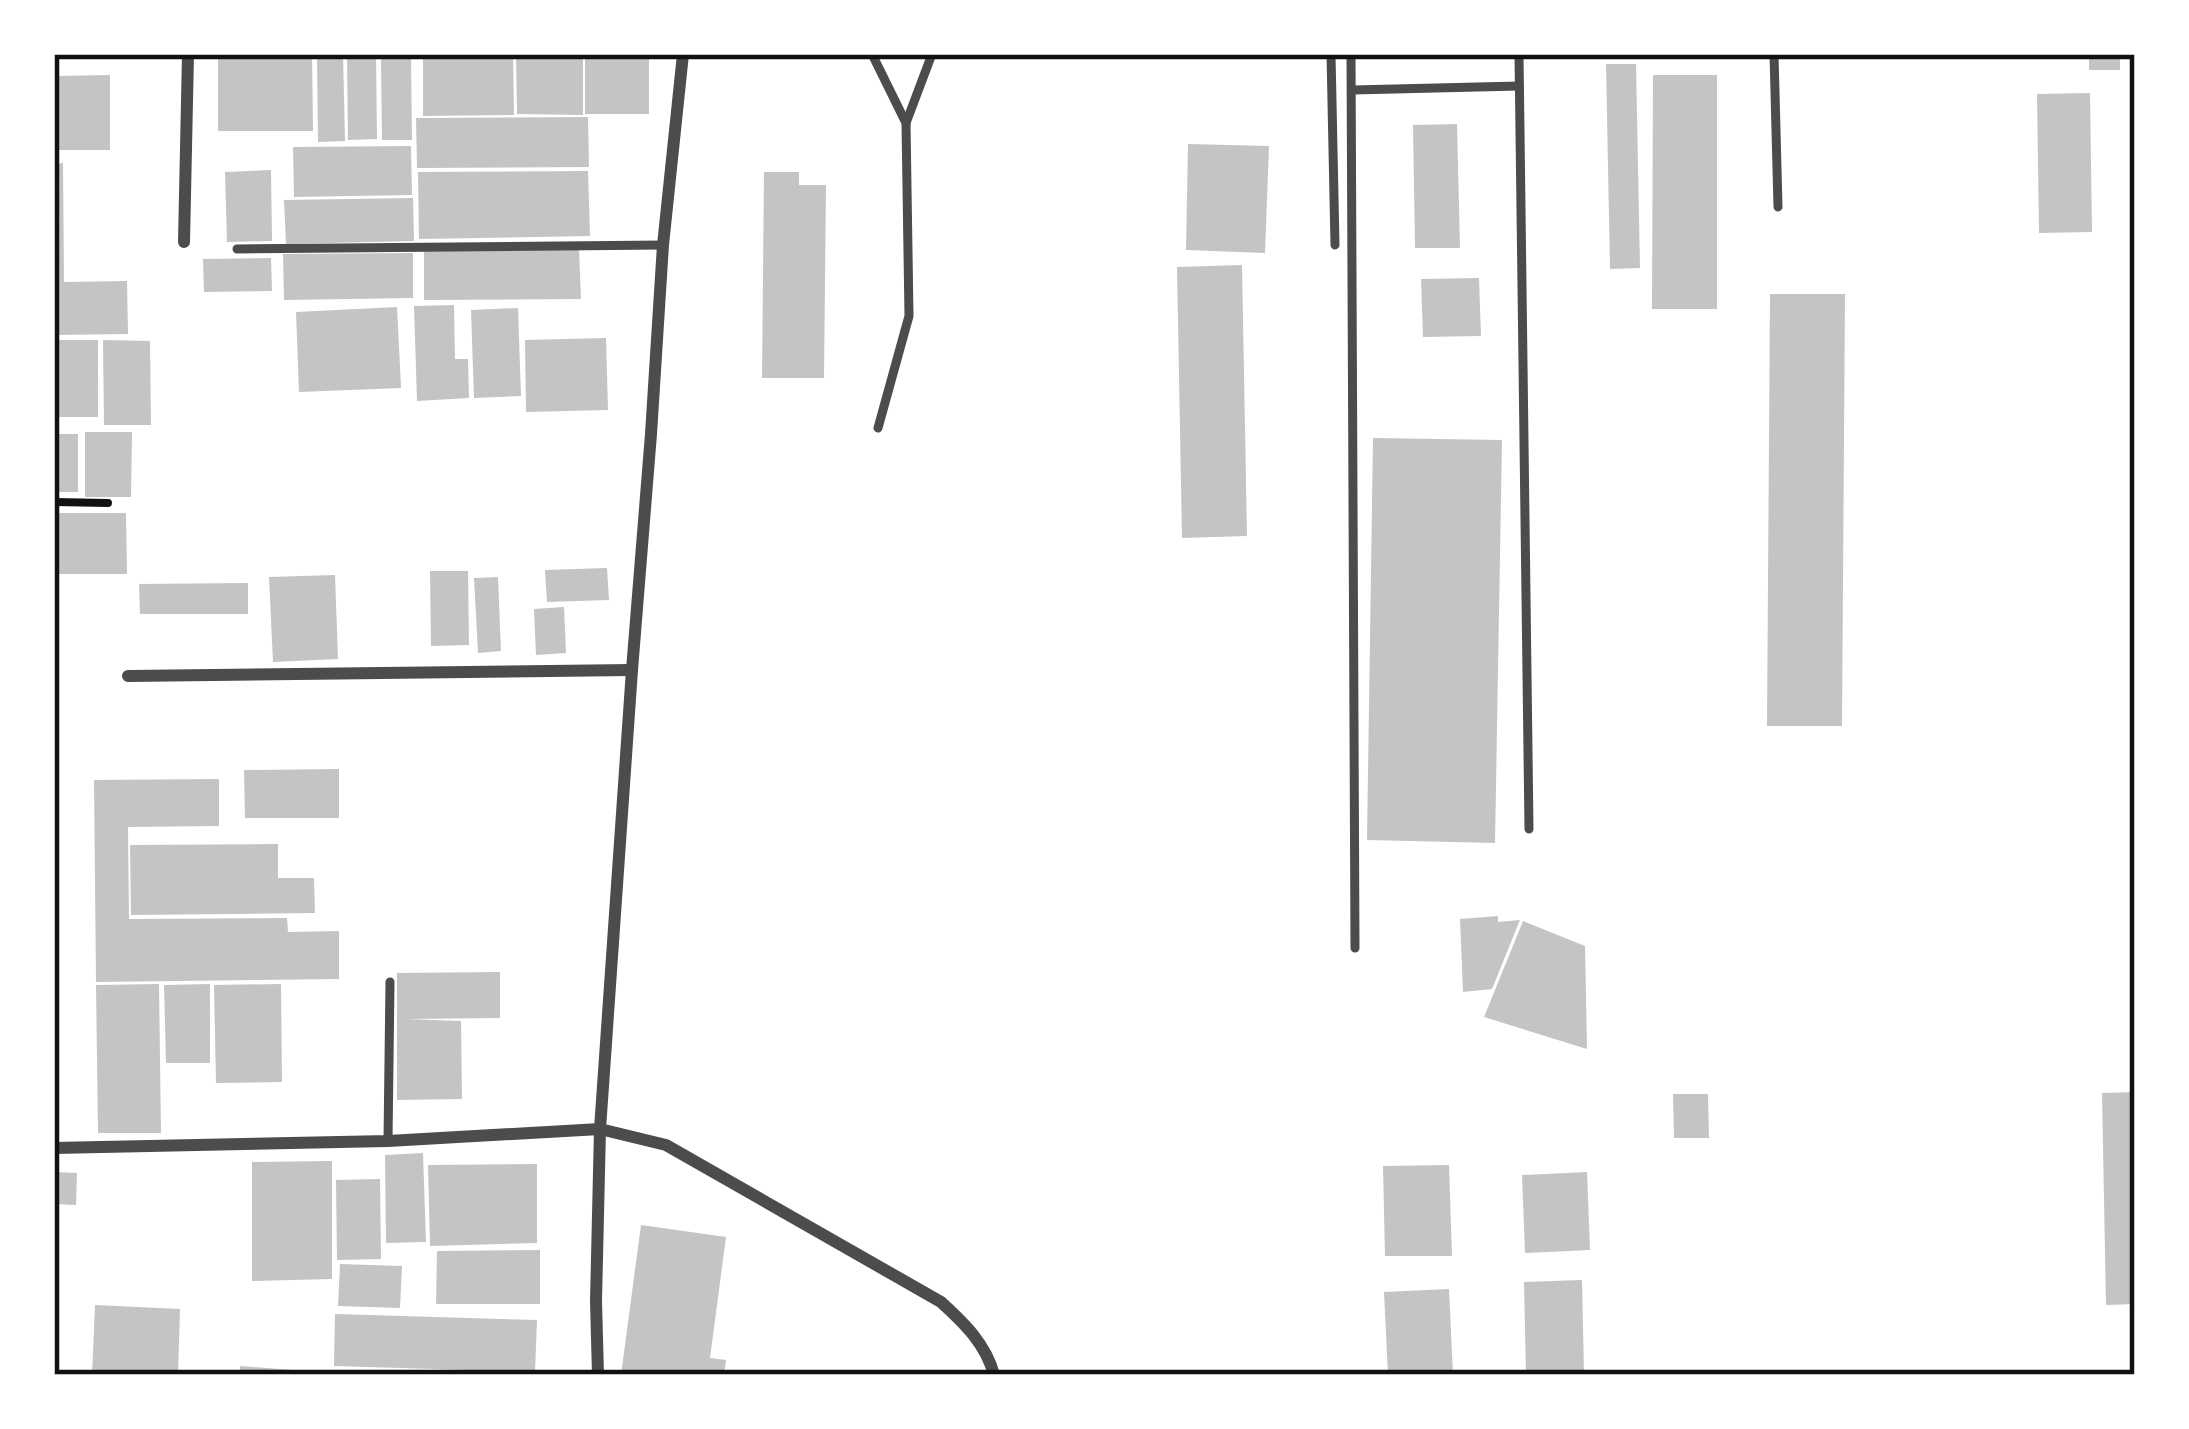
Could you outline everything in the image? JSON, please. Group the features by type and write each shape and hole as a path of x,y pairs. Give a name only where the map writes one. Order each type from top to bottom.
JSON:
{"street":[{"path":"184,242 188,54"},
{"path":"598,1375 600,1129 663,245 683,54"},
{"path":"128,676 632,670"},
{"path":"54,1148 388,1141 600,1129 666,1145 941,1302 975,1335 994,1375"}],"lane":[{"path":"872,54 905,122"},
{"path":"878,428 909,316 905,122 932,54"},
{"path":"1331,54 1336,245"},
{"path":"1352,54 1355,948"},
{"path":"1519,54 1529,829"},
{"path":"1774,54 1778,207"},
{"path":"1353,90 1519,86"},
{"path":"237,249 663,245"},
{"path":"388,1141 390,982"}],"path":[{"path":"54,502 107,503"}],"building":[{"path":"218,54 312,54 313,131 218,131"},
{"path":"317,54 343,54 345,141 318,142"},
{"path":"423,54 513,54 514,115 423,116"},
{"path":"516,54 583,54 583,115 517,114"},
{"path":"585,54 649,54 649,114 585,114"},
{"path":"2089,54 2120,54 2120,70 2089,70"},
{"path":"347,58 376,58 377,139 348,140"},
{"path":"411,58 412,140 382,140 381,59"},
{"path":"1606,64 1636,64 1640,268 1610,269"},
{"path":"110,75 110,150 54,150 54,76"},
{"path":"1653,75 1717,75 1717,309 1652,309"},
{"path":"2090,93 2092,232 2039,233 2037,94"},
{"path":"588,117 589,167 417,168 416,118"},
{"path":"1457,124 1460,248 1415,248 1413,125"},
{"path":"1188,144 1269,146 1265,253 1186,250"},
{"path":"411,146 412,195 294,197 293,147"},
{"path":"63,163 64,282 127,281 128,334 54,335 54,164"},
{"path":"271,170 272,241 227,242 225,172"},
{"path":"588,171 590,236 419,239 418,172"},
{"path":"764,172 799,172 799,185 826,185 824,378 762,378"},
{"path":"413,198 414,241 286,244 284,200"},
{"path":"579,249 581,299 424,300 424,251"},
{"path":"413,253 413,298 284,300 283,254"},
{"path":"271,258 272,291 204,292 203,259"},
{"path":"1242,265 1247,536 1182,538 1177,267"},
{"path":"1479,278 1481,336 1423,337 1421,279"},
{"path":"1770,294 1845,294 1842,726 1767,726"},
{"path":"454,305 455,359 468,359 469,398 417,401 414,306"},
{"path":"397,307 401,388 299,392 296,312"},
{"path":"518,308 521,396 474,398 471,310"},
{"path":"606,338 608,410 526,412 525,340"},
{"path":"54,340 98,340 98,417 54,417"},
{"path":"103,340 150,341 151,425 104,425"},
{"path":"85,432 132,432 131,497 85,497"},
{"path":"54,434 78,434 78,492 54,492"},
{"path":"1373,438 1502,440 1495,843 1367,840"},
{"path":"54,513 126,513 127,574 54,574"},
{"path":"607,568 609,600 547,602 545,570"},
{"path":"430,571 468,571 469,645 431,646"},
{"path":"335,575 338,659 273,662 269,577"},
{"path":"498,577 501,651 478,653 474,578"},
{"path":"248,583 248,614 140,614 139,584"},
{"path":"564,607 566,653 536,655 534,609"},
{"path":"339,769 339,818 245,818 244,770"},
{"path":"219,779 219,826 128,827 129,919 287,918 288,932 339,931 339,979 96,982 94,780"},
{"path":"278,844 278,878 314,878 315,913 131,915 130,845"},
{"path":"1498,916 1498,922 1520,920 1492,989 1463,992 1460,919"},
{"path":"1523,921 1585,946 1587,1049 1484,1017"},
{"path":"500,972 500,1018 406,1019 461,1021 462,1099 397,1100 397,973"},
{"path":"159,984 161,1133 98,1133 96,985"},
{"path":"210,984 210,1063 166,1063 164,985"},
{"path":"281,984 282,1082 216,1083 214,985"},
{"path":"2135,1092 2135,1304 2106,1305 2102,1093"},
{"path":"1673,1094 1708,1094 1709,1138 1674,1138"},
{"path":"423,1153 426,1242 386,1243 385,1155"},
{"path":"332,1161 332,1279 252,1281 252,1162"},
{"path":"537,1164 537,1243 430,1246 428,1165"},
{"path":"1449,1165 1452,1256 1385,1256 1383,1166"},
{"path":"54,1172 77,1173 76,1205 54,1204"},
{"path":"1587,1172 1590,1250 1525,1253 1522,1175"},
{"path":"380,1179 381,1259 337,1260 336,1180"},
{"path":"641,1225 726,1237 710,1358 726,1360 724,1375 621,1375"},
{"path":"540,1250 540,1304 436,1304 437,1251"},
{"path":"340,1264 402,1266 400,1308 338,1306"},
{"path":"1582,1280 1584,1375 1526,1375 1524,1282"},
{"path":"1449,1289 1453,1375 1388,1375 1384,1292"},
{"path":"95,1305 180,1309 178,1375 92,1375"},
{"path":"335,1314 537,1320 535,1372 334,1366"},
{"path":"240,1366 319,1372 240,1375"}]}
